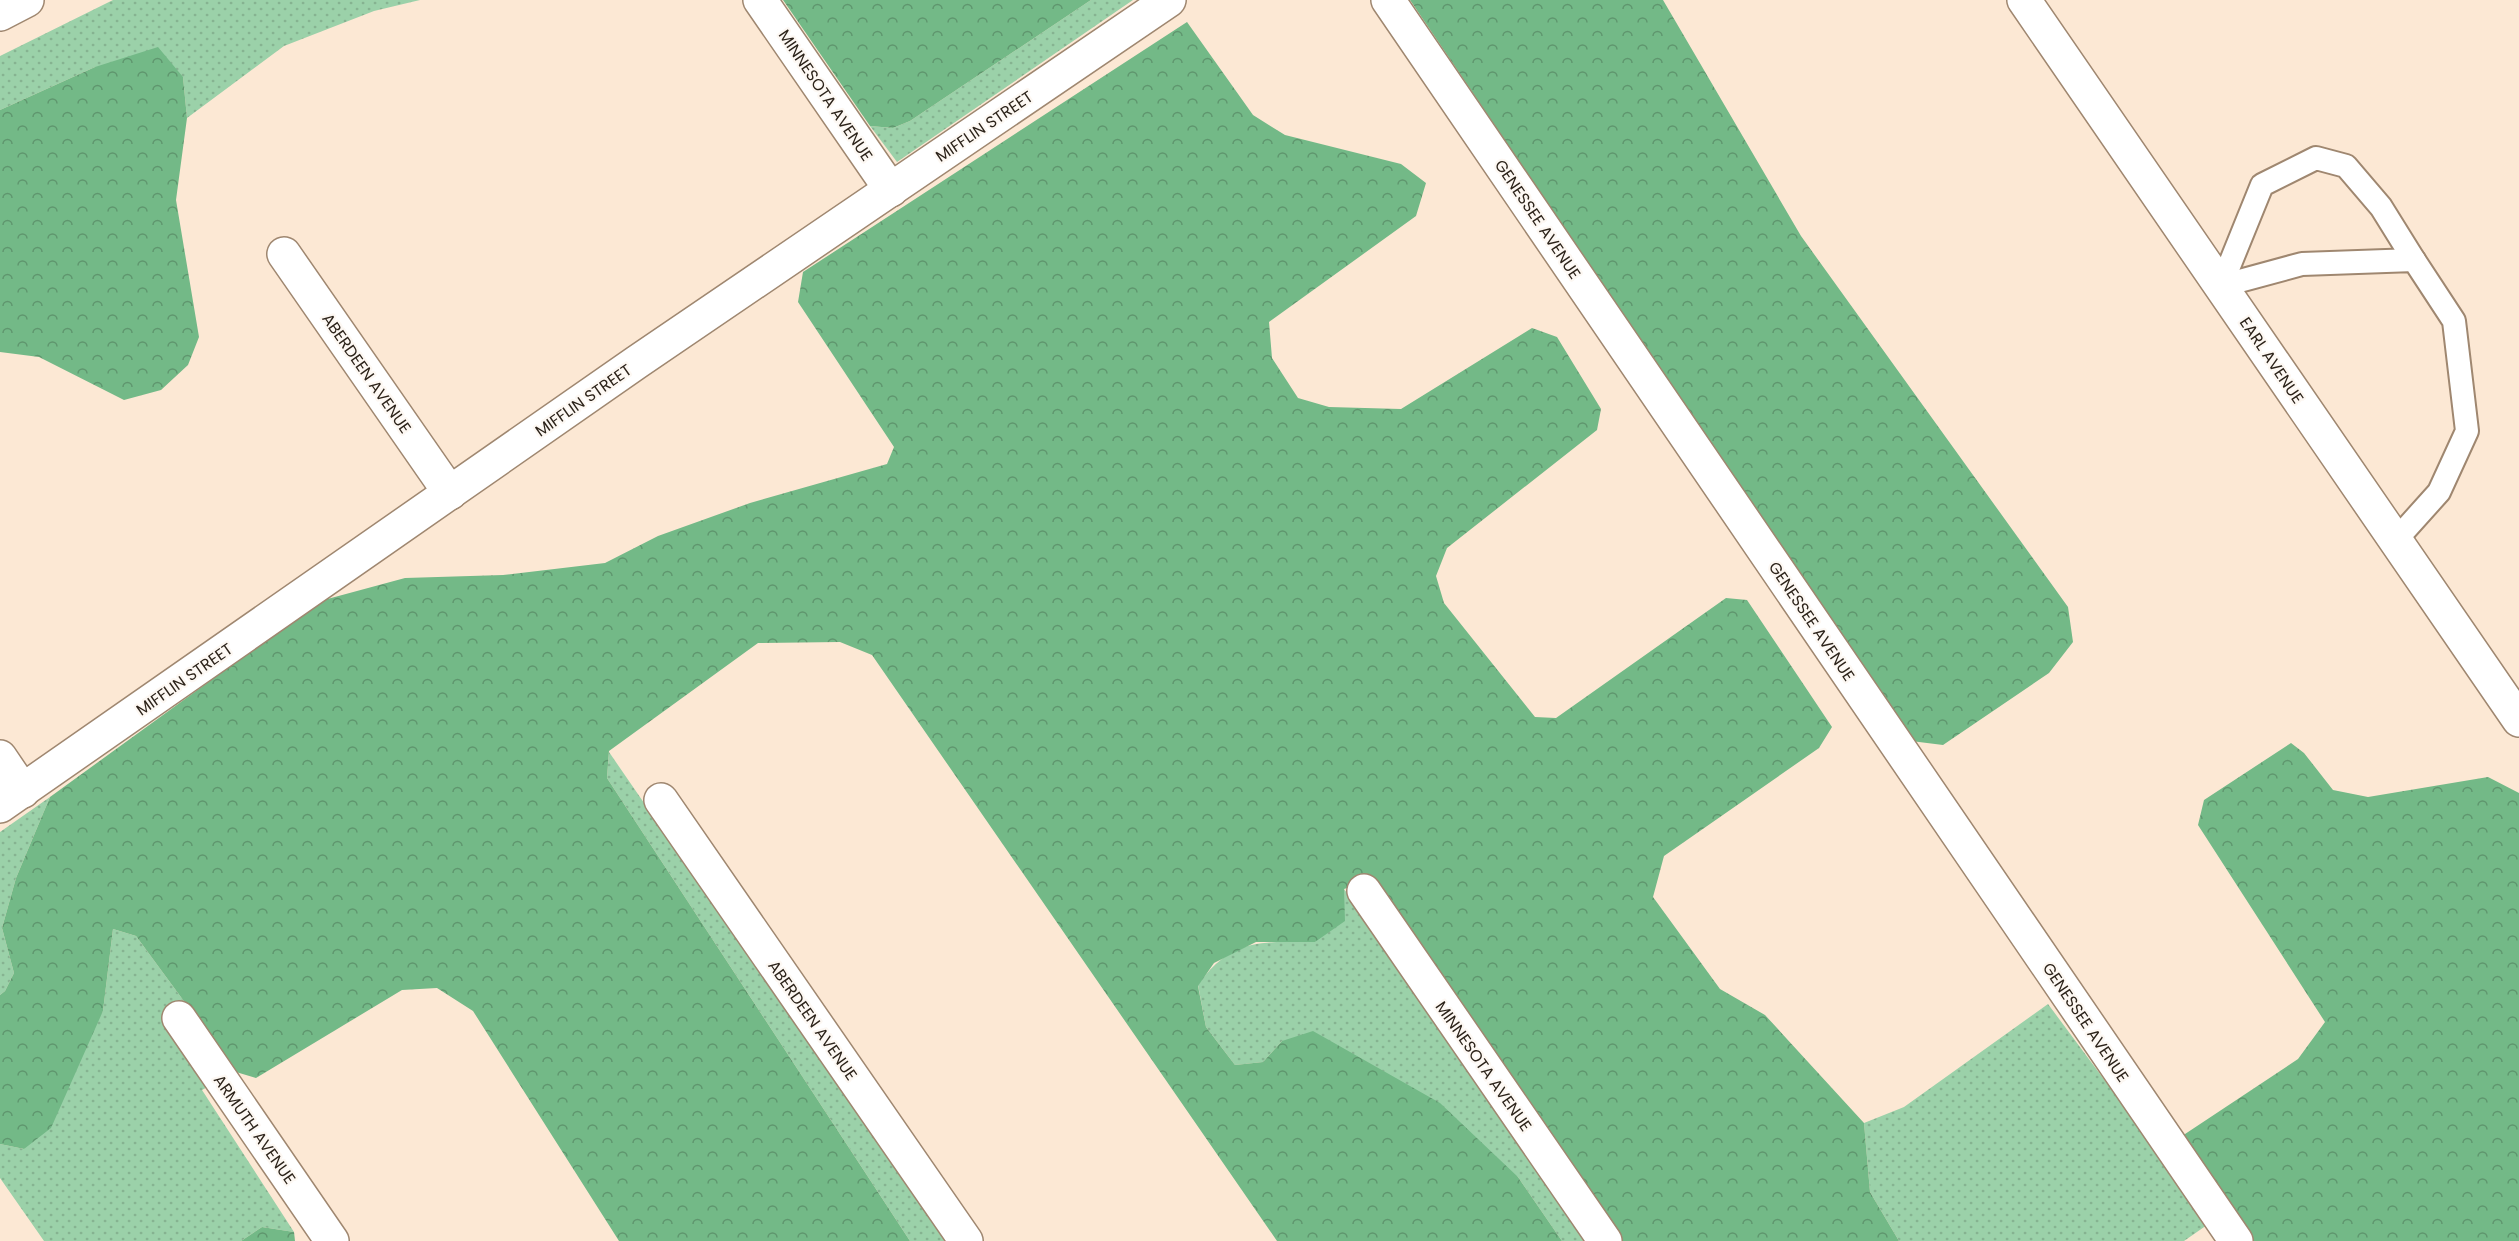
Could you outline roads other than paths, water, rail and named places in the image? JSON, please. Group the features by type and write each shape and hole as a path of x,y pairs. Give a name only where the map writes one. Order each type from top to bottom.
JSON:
{"main road":[{"path":"0,14 27,0"},
{"name":"MINNESOTA AVENUE","path":"760,0 891,190"},
{"name":"MIFFLIN STREET","path":"11,798 450,493 1169,0"},
{"name":"GENESSEE AVENUE","path":"1388,0 2236,1241"},
{"name":"EARL AVENUE","path":"2024,0 2519,720"},
{"name":"ABERDEEN AVENUE","path":"284,254 450,493"},
{"path":"0,758 11,798"},
{"name":"ABERDEEN AVENUE","path":"661,800 966,1241"},
{"name":"MINNESOTA AVENUE","path":"1364,891 1605,1241"},
{"name":"ARMUTH AVENUE","path":"179,1018 332,1241"}],"lane":[{"path":"2221,286 2262,185 2316,158 2346,166 2381,207 2454,321 2467,431 2439,492 2396,541"},
{"path":"2221,286 2302,264 2414,260"}]}
